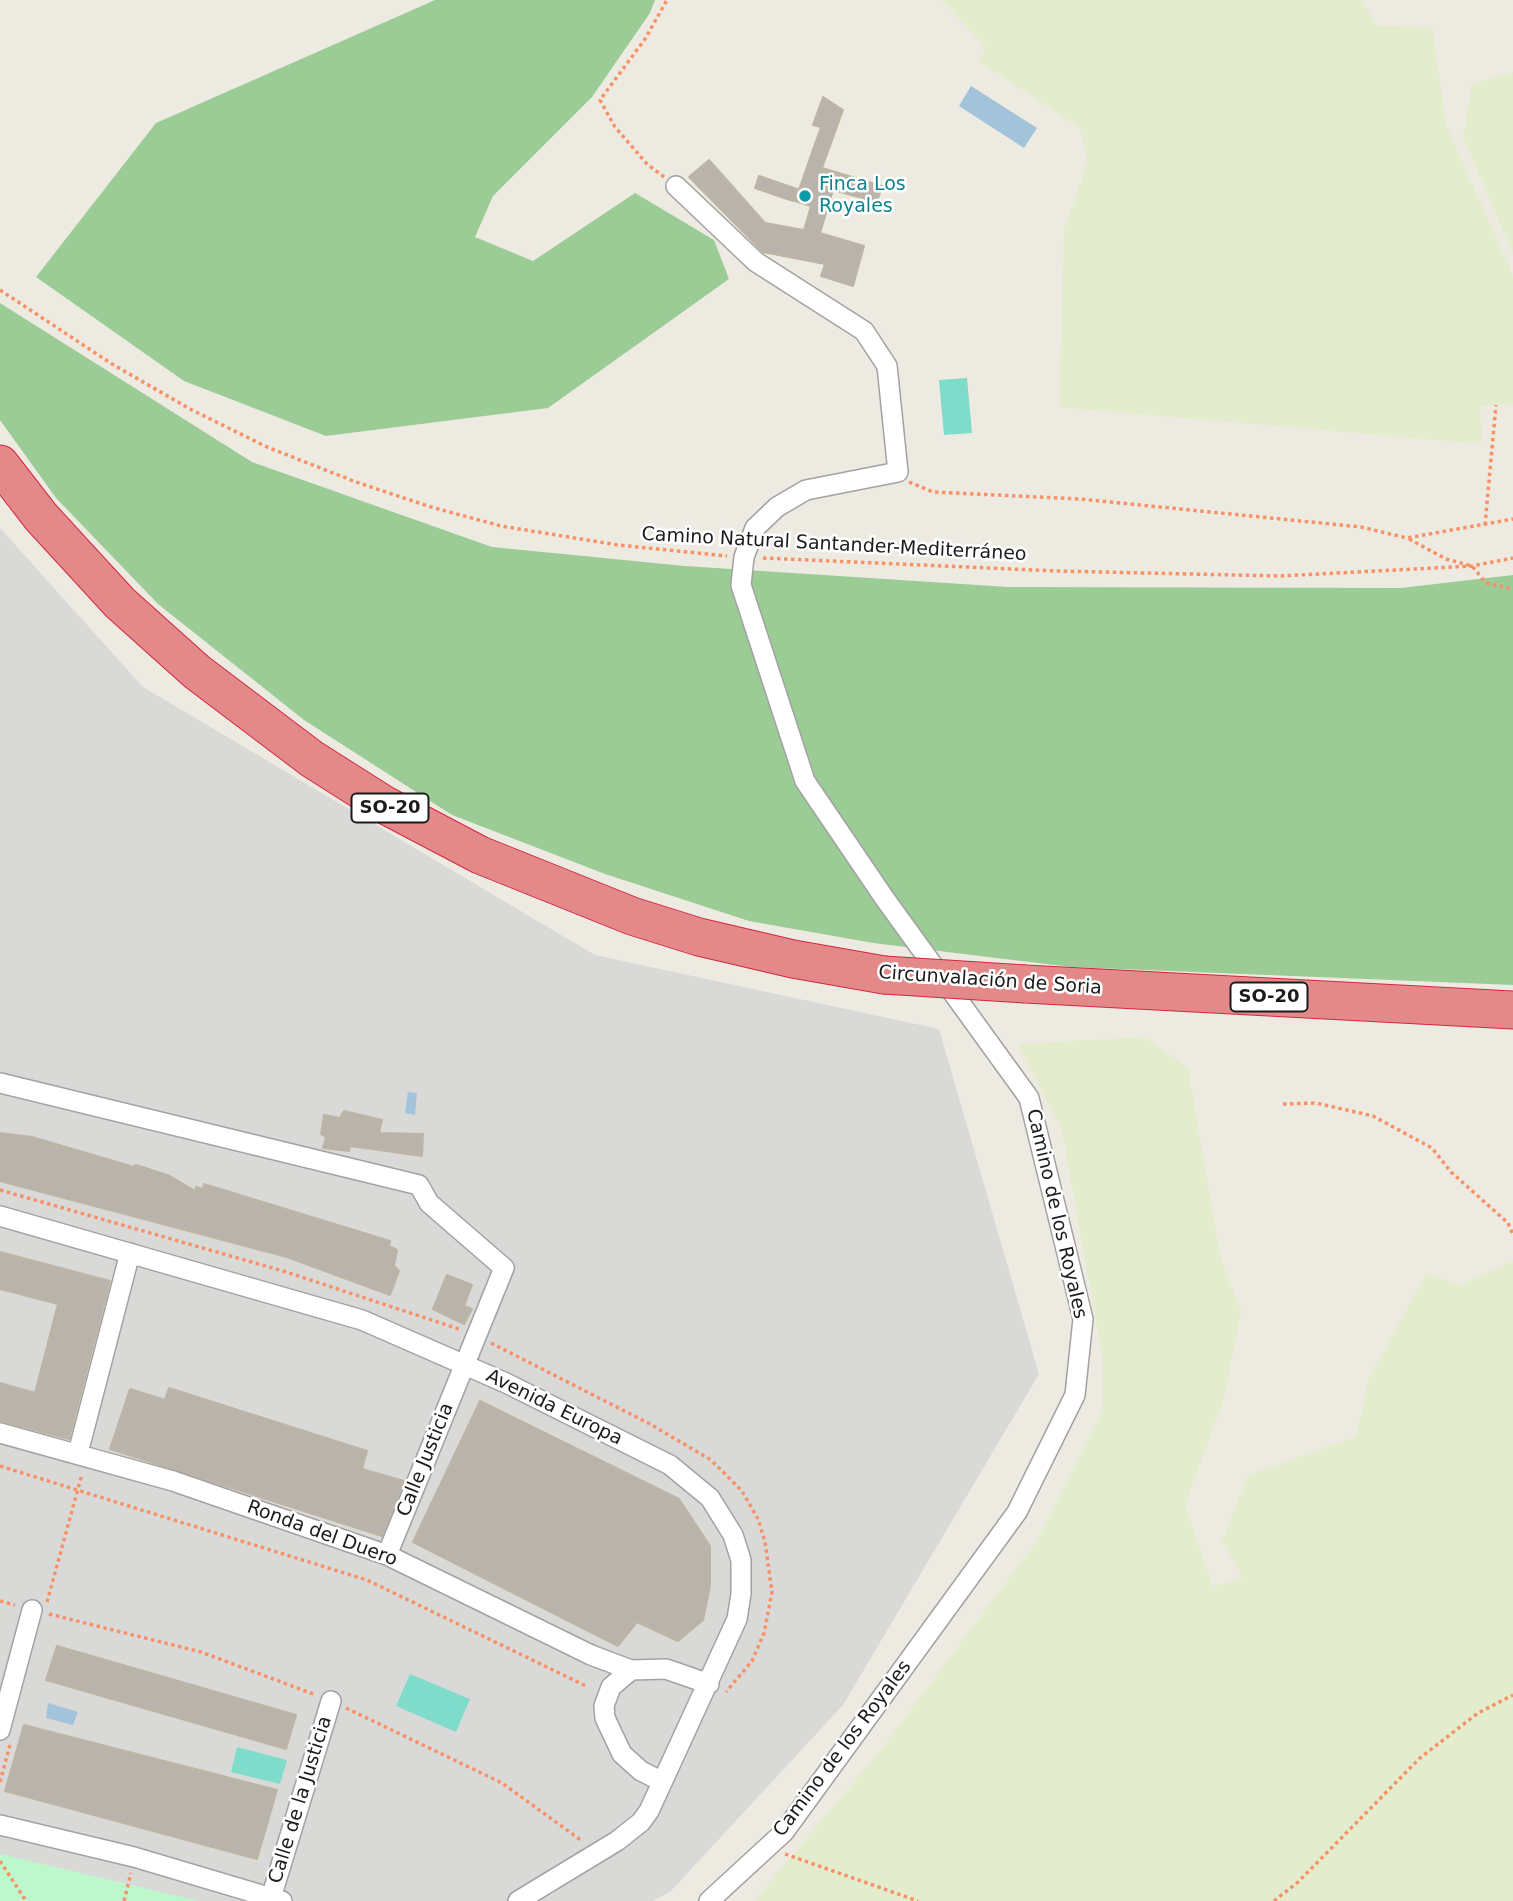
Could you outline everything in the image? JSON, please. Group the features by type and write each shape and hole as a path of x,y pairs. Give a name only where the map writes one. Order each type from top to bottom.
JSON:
{"highway":[{"name":"Circunvalación de Soria","path":"0,464 41,517 120,603 197,672 312,759 383,804 480,855 632,916 699,937 793,959 884,975 1025,985 1513,1010"}],"street":[{"path":"676,186 756,262 863,331 887,366 898,472"},
{"name":"Camino de los Royales","path":"709,1901 785,1832 1017,1512 1075,1395 1083,1319 1029,1098 885,899 805,780 741,585 744,557 755,528 778,507 806,490 898,472"},
{"name":"Calle Justicia","path":"0,1083 419,1185 429,1203 504,1268 387,1555"},
{"name":"Avenida Europa","path":"0,1216 362,1320 465,1365 670,1465 710,1498 733,1535 741,1560 741,1594 737,1619 714,1691 661,1781 641,1822 597,1851"},
{"path":"82,1454 135,1254"},
{"name":"Ronda del Duero","path":"0,1433 173,1481 387,1555 562,1644 631,1670 666,1669 714,1691"},
{"path":"5,1736 38,1611"},
{"path":"631,1670 611,1687 604,1706 605,1718 622,1754 641,1771 661,1781"},
{"name":"Calle de la Justicia","path":"277,1900 331,1701"},
{"path":"0,1825 134,1857 277,1900"},
{"path":"518,1901 597,1851"}],"path":[{"path":"667,0 645,39 600,100 615,127 647,164 676,186"},
{"name":"Camino Natural Santander-Mediterráneo","path":"0,290 112,364 190,409 267,447 356,482 430,507 501,526 618,545 744,557 1058,571 1280,576 1472,566 1513,558"},
{"path":"1485,525 1496,405"},
{"path":"898,472 912,485 933,492 1080,499 1361,527 1407,538 1446,559 1472,566 1486,583 1513,589"},
{"path":"1407,538 1513,519"},
{"path":"1283,1104 1316,1103 1373,1116 1432,1148 1451,1171 1508,1223 1513,1235"},
{"path":"0,1190 283,1271 478,1335 650,1424 711,1460 742,1491 758,1519 765,1542 772,1592 764,1633 752,1661 736,1683 714,1691"},
{"path":"135,1254 147,1232"},
{"path":"38,1611 79,1488 82,1454"},
{"path":"0,1466 79,1488 367,1580 586,1686"},
{"path":"0,1601 201,1652 331,1701 502,1783 597,1851"},
{"path":"1274,1901 1298,1882 1420,1758 1478,1713 1513,1695"},
{"path":"0,1782 5,1736"},
{"path":"766,1849 918,1901"},
{"path":"0,1861 26,1901"},
{"path":"124,1901 131,1873"},
{"path":"125,1894 129,1901"}],"shaded area":[{"path":"971,86 1037,128 1024,148 959,106"},
{"path":"967,378 972,433 944,435 939,380"},
{"path":"0,528 143,687 595,955 939,1029 1039,1374 843,1705 671,1891 653,1901 0,1901"},
{"path":"408,1092 417,1093 415,1115 405,1113"},
{"path":"410,1674 470,1699 456,1732 396,1706"},
{"path":"48,1703 78,1712 73,1725 46,1718"},
{"path":"237,1747 287,1760 280,1784 231,1772"}],"green space":[{"path":"435,0 655,0 650,13 592,97 493,196 475,237 533,261 635,193 714,240 729,279 548,408 326,436 184,381 36,277 156,123"},
{"path":"941,0 1361,0 1378,26 1432,27 1446,125 1513,275 1513,404 1480,406 1482,444 1059,407 1064,230 1088,161 1080,128 978,61 986,47"},
{"path":"1513,72 1513,254 1463,137 1472,84"},
{"path":"0,303 252,462 492,547 685,566 1008,587 1401,588 1513,575 1513,985 1071,967 873,943 749,921 605,874 452,815 304,720 158,604 56,498 0,420"},
{"path":"1144,1037 1188,1068 1220,1255 1241,1312 1224,1398 1185,1505 1213,1587 1243,1578 1222,1541 1248,1475 1356,1437 1369,1378 1427,1273 1460,1285 1513,1261 1513,1901 754,1901 884,1746 1036,1542 1103,1410 1103,1360 1062,1130 1018,1044"},
{"path":"0,1854 199,1901 0,1901"}],"building":[{"name":"Finca Los Royales","path":"823,97 843,110 822,168 882,186 877,202 833,190 820,233 864,246 853,286 821,276 825,264 763,252 689,177 709,160 765,223 804,230 811,206 795,201 821,127 813,125"},
{"path":"759,176 797,189 793,201 755,188"},
{"path":"344,1111 382,1120 379,1133 423,1134 422,1156 350,1146 349,1151 323,1148 326,1137 321,1134 324,1115 340,1118"},
{"path":"0,1133 32,1137 134,1167 136,1165 170,1176 195,1191 196,1187 203,1189 204,1184 390,1241 389,1246 397,1250 394,1266 399,1271 390,1295 287,1257 0,1181"},
{"path":"0,1252 110,1281 69,1439 0,1421 0,1383 35,1393 58,1304 0,1289"},
{"path":"447,1275 472,1285 464,1306 472,1309 464,1324 433,1309"},
{"path":"169,1388 367,1451 362,1469 404,1481 382,1536 110,1449 130,1389 165,1400"},
{"path":"480,1401 679,1499 710,1546 710,1586 703,1620 678,1641 637,1622 618,1646 413,1542"},
{"path":"57,1646 296,1715 286,1749 46,1680"},
{"path":"24,1725 277,1790 257,1859 5,1791"}],"place":[{"name":"Finca Los Royales","path":"805,196"}]}
